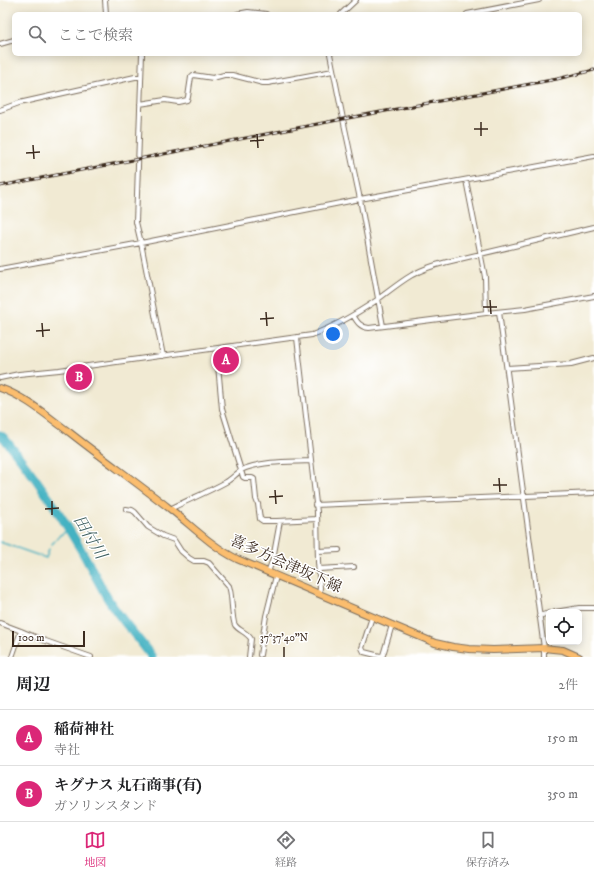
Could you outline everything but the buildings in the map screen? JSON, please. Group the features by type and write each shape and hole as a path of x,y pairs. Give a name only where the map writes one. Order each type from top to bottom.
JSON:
{"main road":[{"name":"喜多方会津坂下線","path":"0,388 24,400 55,422 170,508 228,554 276,576 435,643 453,647 493,650 544,648 563,650 579,657"}],"street":[{"path":"105,0 106,12"},
{"path":"343,12 356,0"},
{"path":"477,12 539,0"},
{"path":"0,44 12,41"},
{"path":"142,56 136,222 163,356"},
{"path":"330,56 384,326"},
{"path":"140,104 165,100 178,102 187,100 191,77 193,75 212,78 232,75 268,83 333,72"},
{"path":"0,110 19,103 135,77 141,77"},
{"path":"0,269 594,156"},
{"path":"466,180 485,277 486,313"},
{"path":"0,378 19,374 59,370 312,335 333,327 378,299 400,282 423,270 447,262 594,227"},
{"path":"353,315 357,323 362,327 369,328 525,309 594,296"},
{"path":"499,312 544,657"},
{"path":"297,338 317,519 319,594"},
{"path":"507,368 571,364 594,358"},
{"path":"218,365 222,409 241,470 245,478 252,478 254,480 260,519 263,521 317,519"},
{"path":"170,508 218,486 241,470 269,463 310,461"},
{"path":"315,505 594,493"},
{"path":"126,508 135,512 148,528 174,540 181,551 194,561 204,561 209,563 225,581 230,590 234,624 248,634 251,639 249,657"},
{"path":"268,572 273,559 280,521"},
{"path":"318,552 339,550"},
{"path":"319,569 354,567"},
{"path":"260,655 266,616 276,576"},
{"path":"573,609 594,608"},
{"path":"539,616 546,614"},
{"path":"372,617 362,648 364,652 380,656 383,655 392,625"},
{"path":"0,623 91,657"},
{"path":"12,657 21,631"}],"waterway":[{"name":"田付川","path":"0,435 14,450 43,489 69,529 108,599 152,657"},
{"path":"52,544 60,535 69,530"},
{"path":"0,542 46,558 49,549"}],"railway":[{"path":"0,186 557,79 594,70"}],"place":[{"name":"稲荷神社","path":"226,360"},
{"name":"キグナス 丸石商事(有)","path":"79,377"}]}
